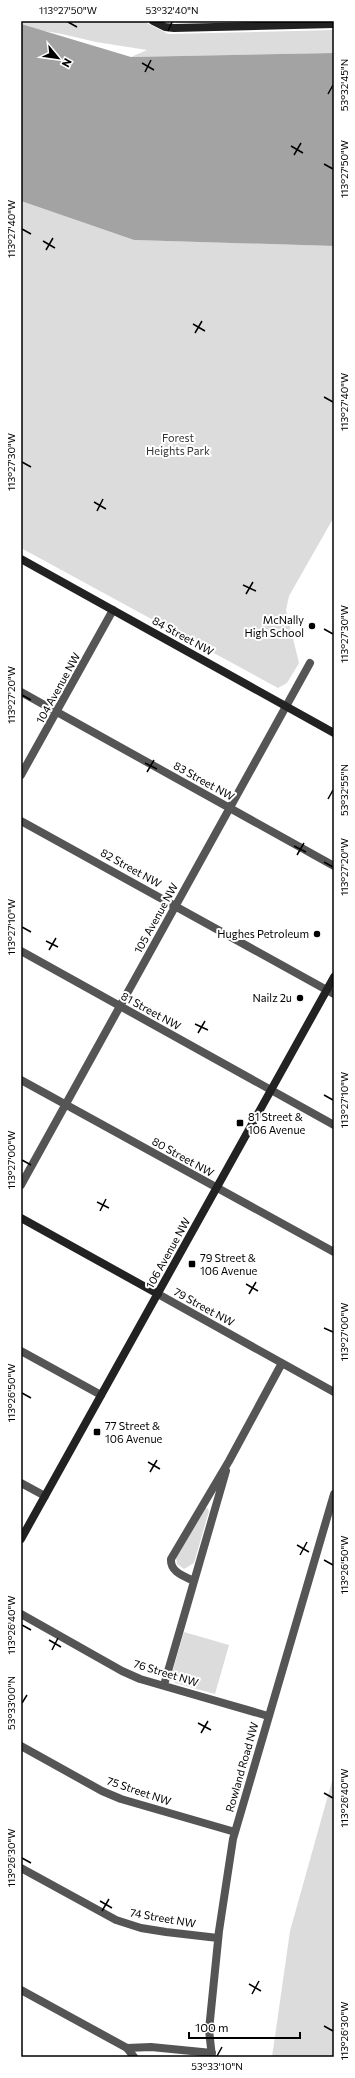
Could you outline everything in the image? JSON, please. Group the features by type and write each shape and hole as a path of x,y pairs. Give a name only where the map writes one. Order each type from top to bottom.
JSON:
{"main road":[{"path":"153,21 164,27 174,28 334,24"},
{"name":"84 Street NW","path":"21,559 334,733"},
{"name":"106 Avenue NW","path":"21,1539 272,1090 330,992 334,977"},
{"name":"79 Street NW","path":"21,1218 158,1294"}],"street":[{"name":"104 Avenue NW","path":"21,776 113,610"},
{"name":"105 Avenue NW","path":"21,1185 310,662"},
{"name":"83 Street NW","path":"21,692 334,866"},
{"name":"82 Street NW","path":"21,821 330,992"},
{"name":"81 Street NW","path":"21,952 334,1125"},
{"name":"80 Street NW","path":"21,1080 334,1252"},
{"name":"79 Street NW","path":"158,1294 334,1392"},
{"path":"21,1351 101,1395"},
{"path":"194,1581 175,1571 171,1566 171,1559 229,1461 282,1363"},
{"path":"164,1686 229,1461"},
{"path":"21,1483 45,1496"},
{"name":"Rowland Road NW","path":"127,2048 152,2047 212,2055 209,2030 218,1938 235,1832 334,1494"},
{"name":"76 Street NW","path":"21,1614 122,1671 140,1679 268,1716"},
{"name":"75 Street NW","path":"21,1746 102,1791 121,1799 235,1832"},
{"name":"74 Street NW","path":"21,1868 116,1920 166,1932 218,1938"},
{"path":"21,1990 127,2048 134,2057"}],"green space":[{"path":"21,21 143,21 168,34 334,30 334,53 131,57 147,50 96,42 21,27"},
{"name":"Forest Heights Park","path":"21,201 134,240 334,246 334,517 289,596 286,610 299,663 287,683 278,688 21,548"},
{"path":"204,1508 207,1508 209,1511 194,1563 184,1569 177,1564 176,1557"},
{"path":"184,1632 229,1645 215,1694 175,1683 171,1677"},
{"path":"334,1774 334,2057 272,2057 290,1931"}],"shaded area":[{"path":"21,24 131,57 334,53 334,246 134,240 21,201"}],"place":[{"name":"McNally High School","path":"312,626"},
{"name":"Hughes Petroleum","path":"317,934"},
{"name":"Nailz 2u","path":"300,998"},
{"name":"81 Street & 106 Avenue","path":"240,1123"},
{"name":"79 Street & 106 Avenue","path":"192,1264"},
{"name":"77 Street & 106 Avenue","path":"97,1432"}]}
